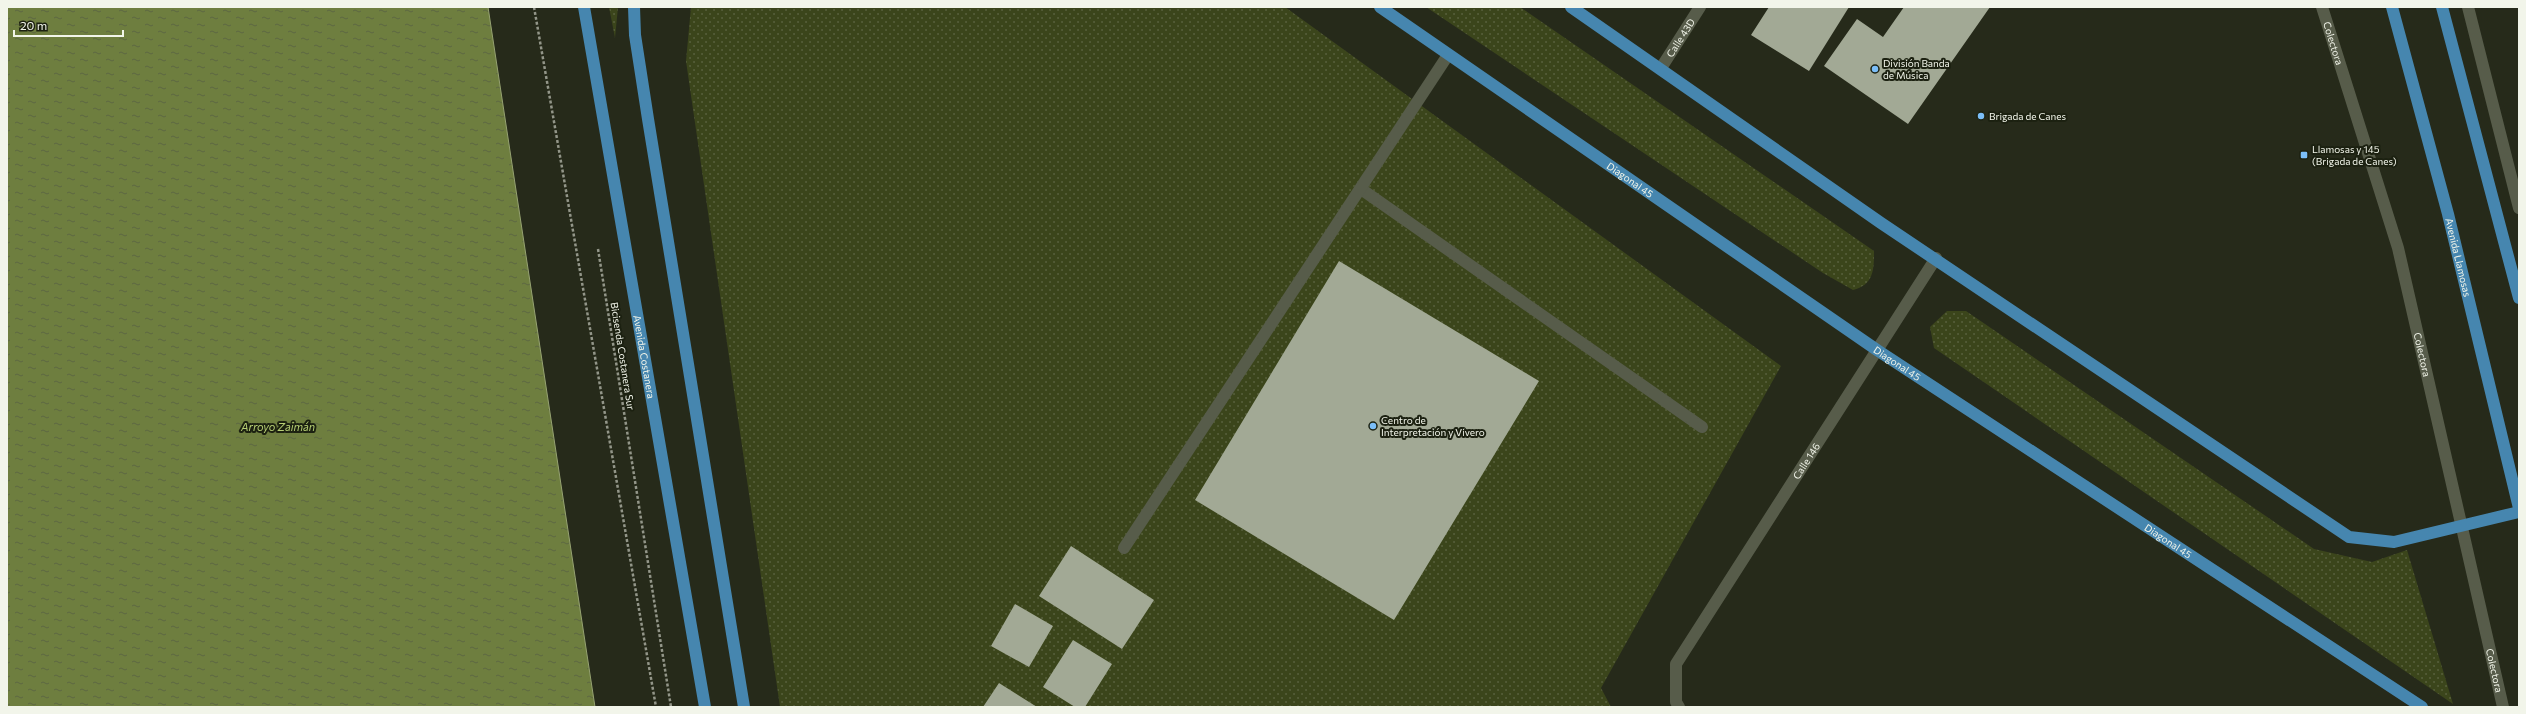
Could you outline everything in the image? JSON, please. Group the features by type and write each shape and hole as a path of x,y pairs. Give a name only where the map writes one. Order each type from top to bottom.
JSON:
{"main road":[{"name":"Avenida Costanera","path":"584,7 705,707"},
{"path":"634,7 635,35 643,88 744,707"},
{"name":"Diagonal 45","path":"1380,7 1877,350 2422,707"},
{"path":"1571,7 1661,68 1881,223 1936,258 2349,537 2394,542 2461,524 2519,512"},
{"name":"Avenida Llamosas","path":"2392,7 2448,214 2519,508"},
{"path":"2442,7 2519,298"}],"street":[{"name":"Calle 43D","path":"1661,68 1700,7"},
{"name":"Colectora","path":"2322,7 2398,248 2503,707"},
{"path":"2468,7 2519,208"},
{"path":"1124,548 1448,55"},
{"path":"1361,189 1702,427"},
{"name":"Calle 146","path":"1679,707 1676,702 1676,664 1936,258"}],"path":[{"path":"534,7 656,707"},
{"name":"Bicisenda Costanera Sur","path":"597,247 671,707"}],"shaded area":[{"path":"609,7 618,7 615,38"},
{"path":"691,7 1285,7 1781,366 1601,688 1611,707 780,707 686,61"},
{"path":"1426,7 1520,7 1874,251 1873,270 1869,280 1860,288 1853,290 1823,273"},
{"path":"1947,311 1966,311 2314,549 2372,562 2407,550 2453,704 1934,348 1930,327"}],"water":[{"name":"Arroyo Zaimán","path":"7,7 488,7 595,707 7,707"}],"building":[{"path":"1769,7 1849,7 1809,71 1751,35"},
{"path":"1904,7 1990,7 1908,124 1824,66 1857,19 1883,37"},
{"path":"1339,261 1539,381 1394,620 1195,500"},
{"path":"1071,546 1154,600 1122,649 1039,596"},
{"path":"1015,604 1053,626 1029,667 991,646"},
{"path":"1073,640 1112,664 1085,707 1075,707 1043,687"},
{"path":"999,683 1037,707 983,707"}],"place":[{"name":"División Banda de Música","path":"1875,69"},
{"name":"Brigada de Canes","path":"1981,116"},
{"name":"Llamosas y 145 (Brigada de Canes)","path":"2304,155"},
{"name":"Centro de Interpretación y Vivero","path":"1373,426"}]}
